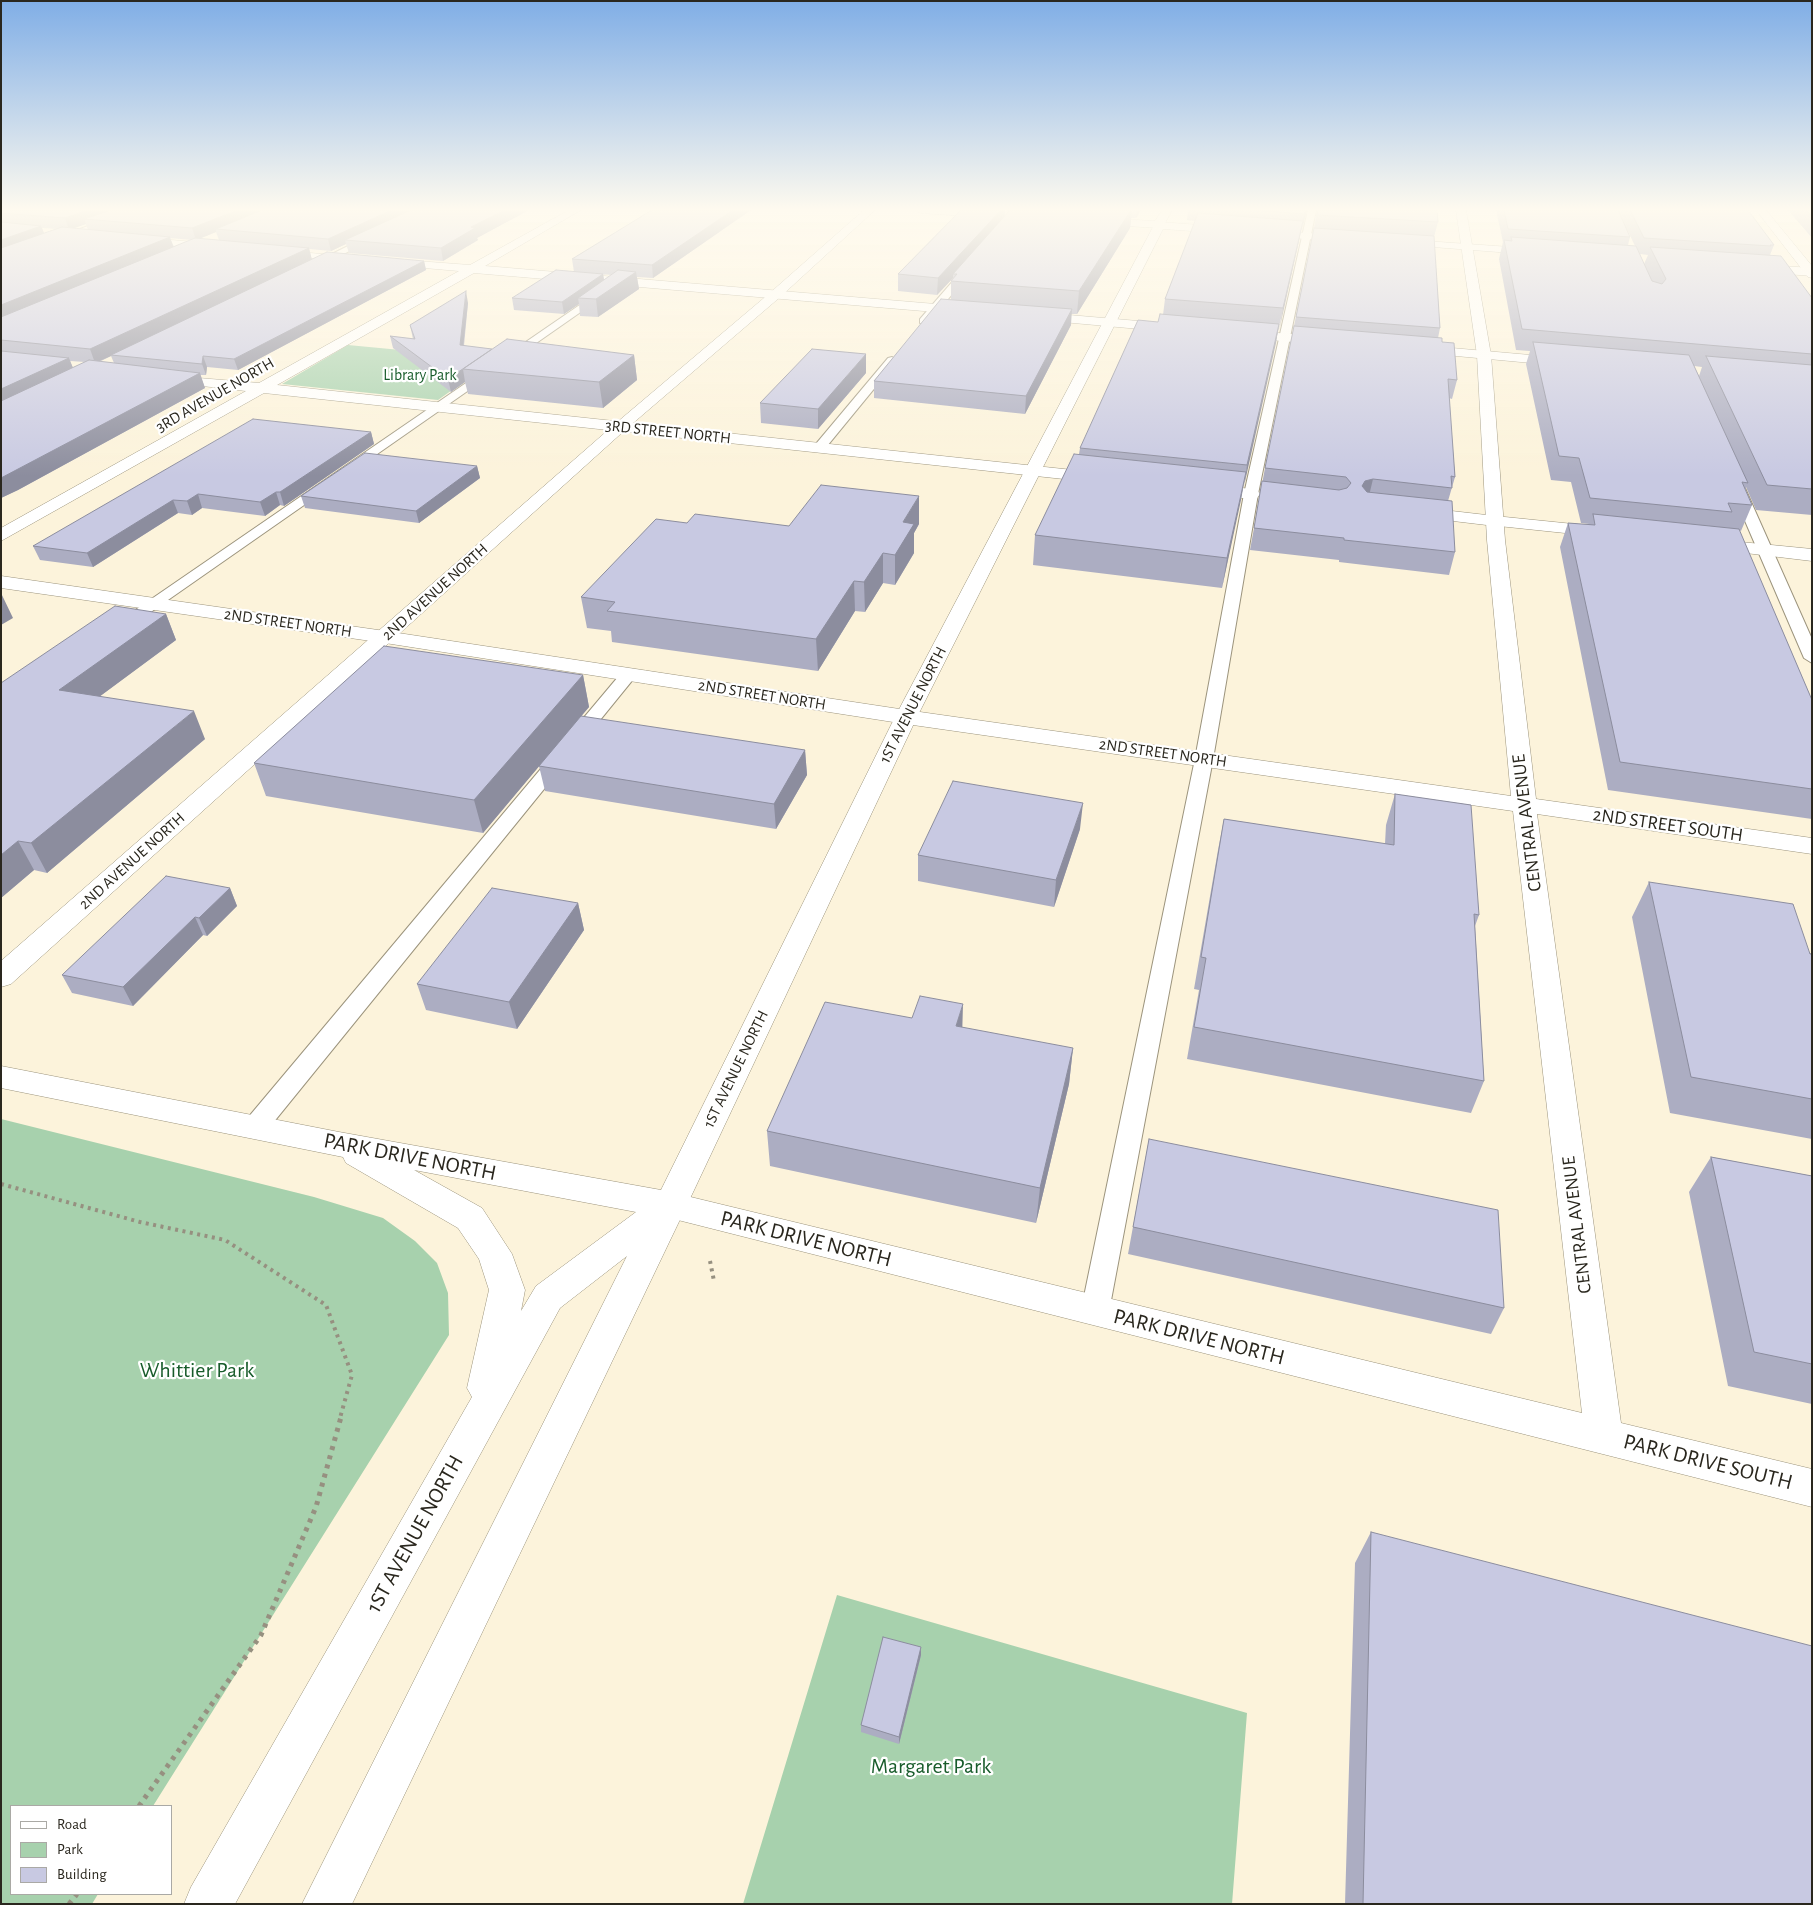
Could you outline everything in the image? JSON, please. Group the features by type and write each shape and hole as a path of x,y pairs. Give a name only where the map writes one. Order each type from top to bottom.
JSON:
{"street":[{"name":"3RD AVENUE NORTH","path":"1,536 418,299"},
{"name":"2ND AVENUE NORTH","path":"1,977 620,427 770,299"},
{"path":"823,299 984,312"},
{"name":"1ST AVENUE NORTH","path":"326,1904 670,1205 906,717 1121,299"},
{"name":"CENTRAL AVENUE","path":"1475,299 1484,355 1495,521 1524,804 1604,1436"},
{"path":"1023,315 1185,329"},
{"path":"1224,332 1344,343"},
{"path":"1404,348 1574,362"},
{"name":"3RD STREET NORTH","path":"156,377 1118,480"},
{"path":"1194,488 1260,495"},
{"path":"1397,510 1617,534"},
{"path":"1696,542 1812,554"},
{"name":"2ND STREET NORTH","path":"1,582 385,637 906,717 1524,804"},
{"name":"2ND STREET SOUTH","path":"1524,804 1812,846"},
{"name":"PARK DRIVE NORTH","path":"1,1077 339,1144 670,1205 1604,1436"},
{"path":"339,1144 470,1218 495,1254 507,1290 500,1331 478,1421"},
{"name":"1ST AVENUE NORTH","path":"208,1904 548,1296 670,1205"},
{"name":"PARK DRIVE SOUTH","path":"1604,1436 1812,1488"}],"lane":[{"path":"107,637 596,299"},
{"path":"918,328 942,299"},
{"path":"1095,1311 1204,759 1260,495 1284,338 1293,299"},
{"path":"819,448 901,349"},
{"path":"1730,470 1812,658"},
{"path":"255,1127 629,674"}],"path":[{"path":"1,1184 140,1222 225,1240 326,1305 352,1375 316,1507 261,1635 140,1805"},
{"path":"710,1261 714,1281"}],"green space":[{"name":"Library Park","path":"348,345 496,359 438,400 282,384"},
{"name":"Whittier Park","path":"1,1119 314,1197 383,1218 415,1241 437,1263 448,1293 449,1335 154,1805 10,1805 10,1895 97,1895 92,1904 1,1904"},
{"name":"Margaret Park","path":"837,1595 1247,1713 1232,1904 743,1904"}],"building":[{"path":"1,299 16,299 1,305"},
{"path":"45,299 199,299 90,349 1,340 1,317"},
{"path":"229,299 351,299 234,359 203,356 202,364 111,355"},
{"path":"453,299 465,299 460,345 492,349 448,379 390,336 415,339 410,325"},
{"path":"523,299 567,299 562,302"},
{"path":"941,299 1072,309 1026,396 874,381"},
{"path":"1165,299 1285,299 1283,308"},
{"path":"1300,299 1438,299 1440,328 1296,317"},
{"path":"1516,299 1812,299 1812,354 1522,329"},
{"path":"1160,314 1279,324 1247,465 1080,448 1138,320 1158,322"},
{"path":"1294,326 1442,338 1442,342 1454,343 1457,380 1448,379 1455,477 1451,476 1452,488 1373,479 1365,481 1362,486 1367,492 1452,501 1455,552 1254,528 1262,481 1339,490 1347,488 1351,483 1346,477 1265,468"},
{"path":"507,339 634,355 599,382 463,369"},
{"path":"1533,342 1689,355 1748,483 1742,482 1752,505 1728,503 1732,512 1590,498 1579,458 1559,456"},
{"path":"812,349 866,354 818,409 760,403"},
{"path":"1,351 69,358 1,389"},
{"path":"1706,356 1812,365 1812,489 1767,485"},
{"path":"89,360 200,373 1,478 1,401"},
{"path":"253,419 371,432 280,492 276,492 260,502 198,494 187,501 173,500 87,553 33,546"},
{"path":"365,453 477,466 416,511 301,496"},
{"path":"1074,454 1246,472 1227,558 1035,535"},
{"path":"821,485 919,496 903,522 914,524 895,555 883,553 864,582 854,581 816,639 607,611 615,602 581,597 656,519 687,523 695,514 789,526"},
{"path":"1593,514 1739,529 1812,700 1812,789 1620,762 1568,523 1595,525"},
{"path":"115,606 166,614 59,690 194,711 31,843 18,841 1,855 1,683"},
{"path":"384,646 583,675 474,800 254,763"},
{"path":"581,716 805,750 774,804 539,766"},
{"path":"953,781 1083,803 1056,880 918,855"},
{"path":"1395,794 1471,805 1479,915 1474,914 1484,1081 1194,1027 1206,958 1201,957 1224,819 1394,845"},
{"path":"166,876 230,888 199,918 195,917 123,987 62,975"},
{"path":"1649,882 1793,904 1810,954 1812,954 1812,1099 1691,1077"},
{"path":"492,888 578,903 509,1002 417,984"},
{"path":"920,996 963,1004 956,1026 1073,1048 1040,1188 767,1131 825,1002 912,1018"},
{"path":"1149,1139 1498,1210 1504,1308 1133,1227"},
{"path":"1711,1157 1812,1176 1812,1364 1754,1352"},
{"path":"1371,1532 1812,1646 1812,1904 1363,1904"},
{"path":"883,1637 921,1647 899,1737 861,1725"}]}
